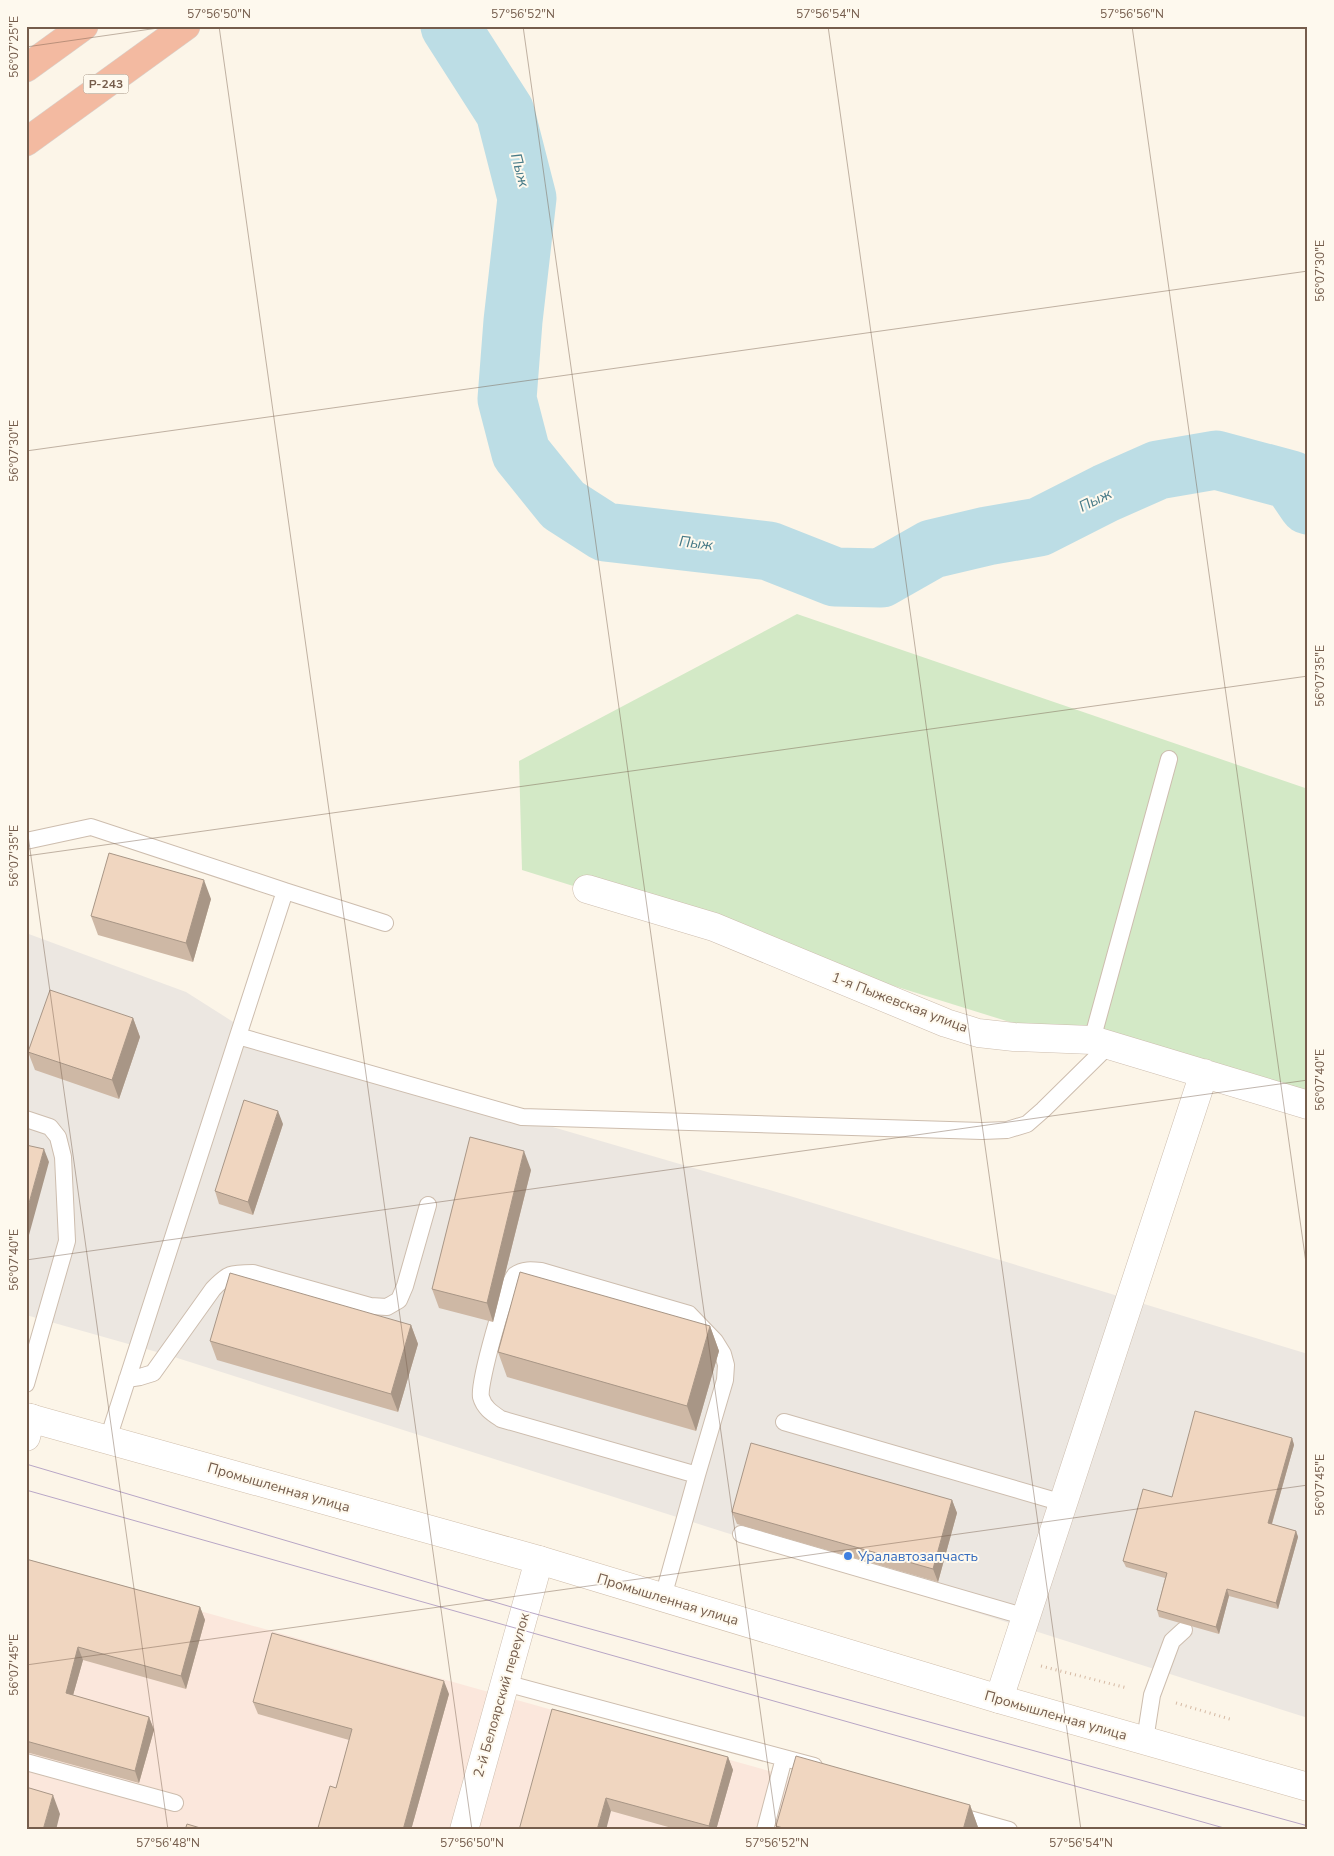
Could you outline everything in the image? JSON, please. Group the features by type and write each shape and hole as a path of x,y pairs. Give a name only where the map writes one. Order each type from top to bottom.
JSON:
{"highway":[{"path":"26,68 84,26"},
{"name":"Р-243","path":"26,142 186,26"}],"street":[{"name":"1-я Пыжевская улица","path":"587,890 714,927 946,1023 978,1033 1101,1042 1308,1105"},
{"path":"999,1699 1204,1073"},
{"name":"Промышленная улица","path":"28,1424 108,1439 539,1560 999,1699 1308,1787"},
{"name":"2-й Белоярский переулок","path":"464,1830 539,1560"}],"lane":[{"path":"238,1036 522,1117 982,1131 1007,1130 1027,1124 1101,1042 1169,759"},
{"path":"26,841 91,827 385,923"},
{"path":"108,1439 286,890"},
{"path":"26,1119 50,1127 58,1137 63,1157 67,1241 26,1384"},
{"path":"127,1380 153,1373 213,1289 224,1277 237,1273 253,1273 370,1306 387,1307 399,1300 405,1286 428,1205"},
{"path":"662,1597 698,1475 725,1380 726,1365 723,1354 715,1341 689,1314 541,1271 526,1270 515,1276 506,1293 482,1381 481,1397 487,1410 501,1419 698,1475"},
{"path":"784,1422 1063,1503"},
{"path":"741,1534 1026,1617"},
{"path":"1144,1740 1152,1695 1172,1641 1184,1630"},
{"path":"505,1682 829,1770"},
{"path":"765,1830 784,1758"},
{"path":"26,1762 175,1803"},
{"path":"944,1812 1009,1830"}],"path":[{"path":"1013,1655 1036,1664 1152,1695 1233,1720"}],"shaded area":[{"path":"26,933 186,992 268,1044 790,1196 1308,1354 1308,1718 171,1356 26,1315"},
{"path":"26,1562 805,1781 980,1830 26,1830"}],"green space":[{"path":"797,614 1308,789 1308,1115 522,870 519,761"}],"building":[{"path":"109,853 204,880 186,943 91,916"},
{"path":"50,990 133,1018 112,1080 28,1052"},
{"path":"244,1100 278,1111 248,1202 215,1191"},
{"path":"470,1137 524,1151 487,1303 432,1289"},
{"path":"26,1145 44,1149 26,1214"},
{"path":"520,1272 710,1326 687,1406 498,1352"},
{"path":"230,1273 411,1325 391,1394 210,1341"},
{"path":"1195,1411 1292,1438 1268,1523 1296,1531 1276,1603 1227,1589 1216,1627 1157,1610 1167,1573 1123,1561 1143,1489 1172,1497"},
{"path":"751,1443 952,1500 933,1569 732,1512"},
{"path":"26,1559 200,1607 181,1676 78,1647 66,1693 149,1717 135,1771 26,1741"},
{"path":"272,1633 444,1681 403,1830 325,1830 318,1828 330,1786 336,1788 352,1729 253,1702"},
{"path":"552,1709 728,1757 709,1826 606,1798 597,1830 519,1830"},
{"path":"796,1756 970,1805 963,1830 790,1830 776,1826"},
{"path":"26,1787 53,1795 43,1830 26,1830"},
{"path":"187,1824 207,1830 185,1830"}],"waterway":[{"name":"Пыж","path":"450,26 505,112 527,198 513,321 507,399 521,453 563,505 605,532 769,551 835,577 881,578 932,549 987,536 1039,527 1106,493 1158,470 1216,460 1291,480 1308,505"}],"tram line":[{"path":"26,1464 525,1611 1308,1826"},
{"path":"26,1490 1231,1830"}],"place":[{"name":"Уралавтозапчасть","path":"848,1556"}]}
